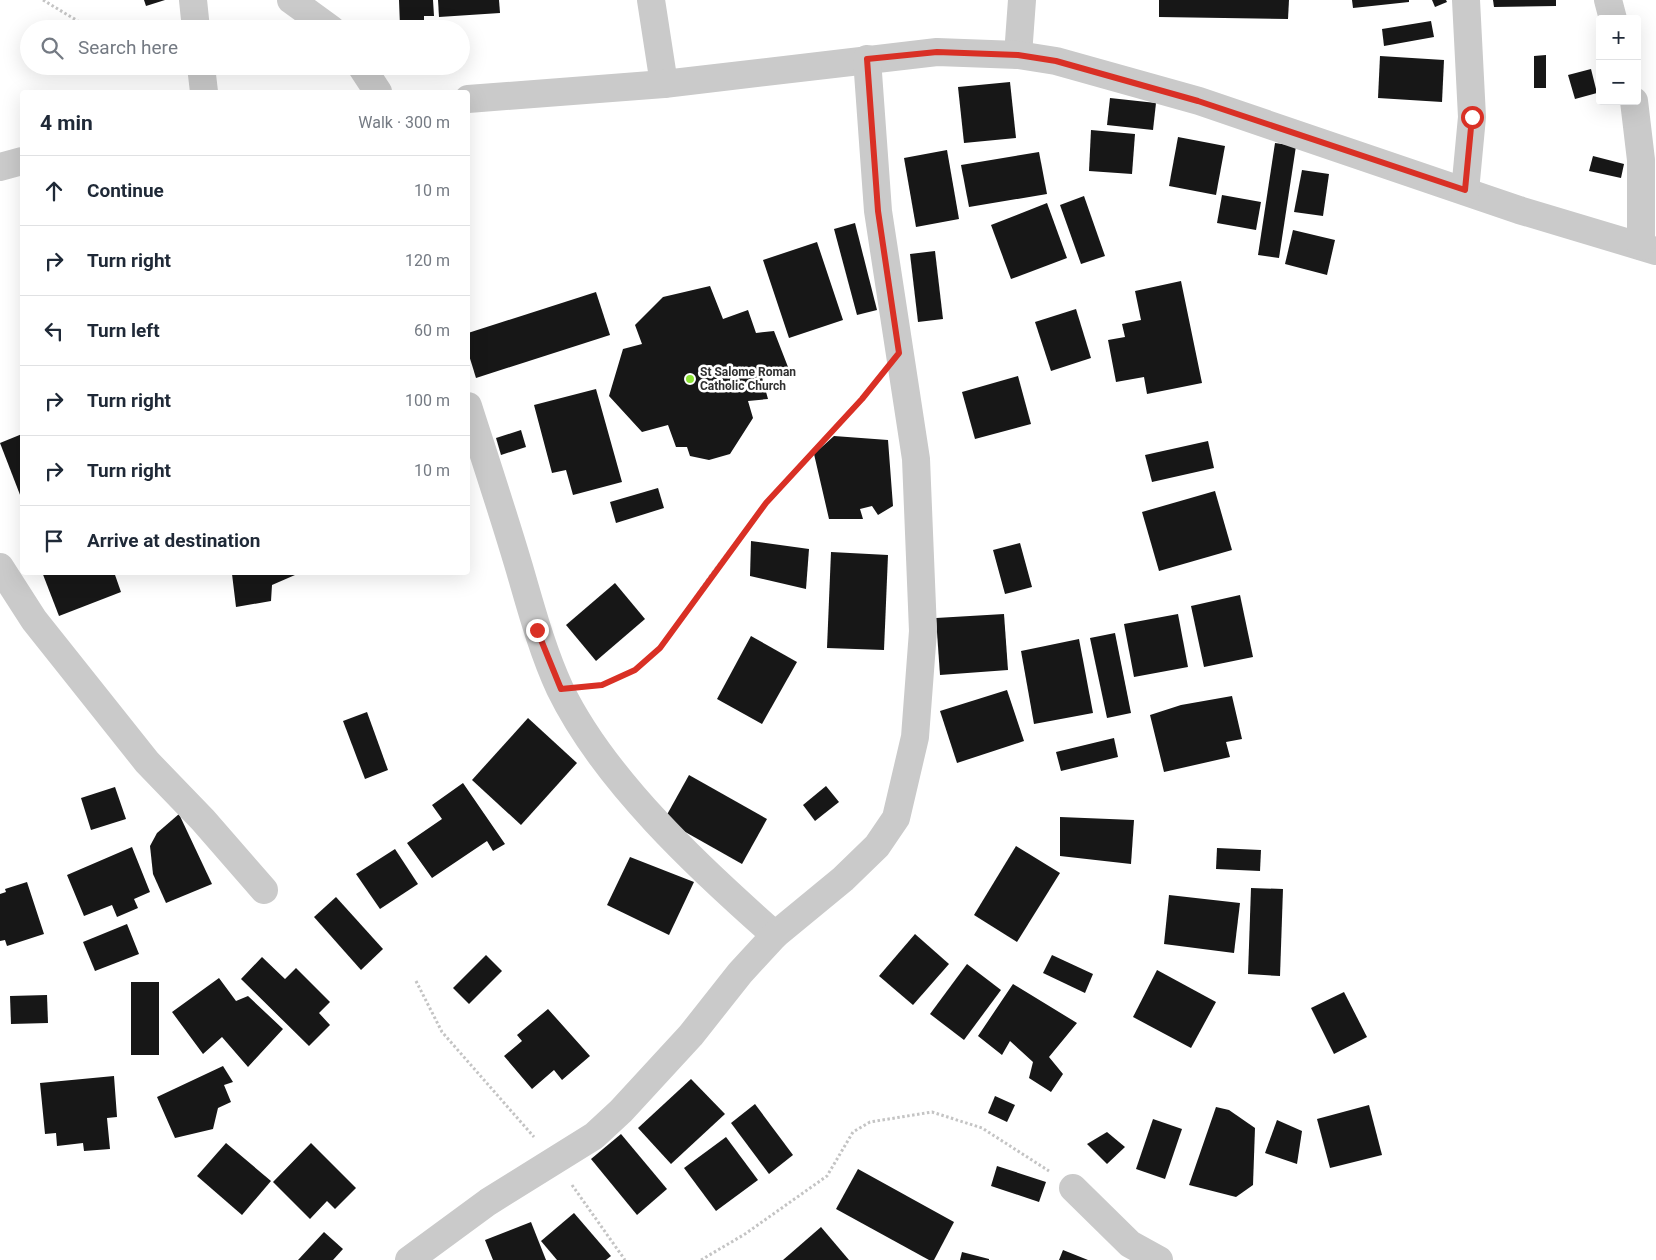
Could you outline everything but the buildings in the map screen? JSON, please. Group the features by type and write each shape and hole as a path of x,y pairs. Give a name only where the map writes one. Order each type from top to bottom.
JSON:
{"street":[{"path":"193,0 195,20"},
{"path":"291,0 319,20"},
{"path":"650,0 664,84"},
{"path":"1018,55 1022,0"},
{"path":"1465,190 1472,117 1466,0"},
{"path":"1608,0 1612,15"},
{"path":"470,99 664,84 937,52 1018,55 1056,61 1198,101 1465,190 1519,210 1648,249 1634,105"},
{"path":"409,1260 488,1202 594,1136 621,1111 691,1035 740,973 775,935 843,880 877,846 896,818 915,737 923,631 916,459 878,211 867,59"},
{"path":"202,75 204,90"},
{"path":"367,75 377,90"},
{"path":"0,167 20,162"},
{"path":"470,412 537,630 561,689 589,738 630,791 724,890 775,935"},
{"path":"0,567 34,620 147,762 203,820 264,890"},
{"path":"1074,1188 1130,1244 1159,1260"}],"path":[{"path":"43,0 76,20"},
{"path":"561,689 602,685 635,670 660,648 766,503 862,399 899,353"},
{"path":"416,981 442,1032 554,1161 625,1260"},
{"path":"701,1260 745,1234 827,1176 853,1132 870,1122 932,1112 982,1128 1074,1188"}],"place":[{"name":"St Salome Roman Catholic Church","path":"690,379"}],"route":[{"path":"537,630 561,689 602,685 635,670 660,648 711,575 766,503 862,399 899,353 878,211 867,59 937,52 1018,55 1056,61 1198,101 1465,190 1472,117"}]}
